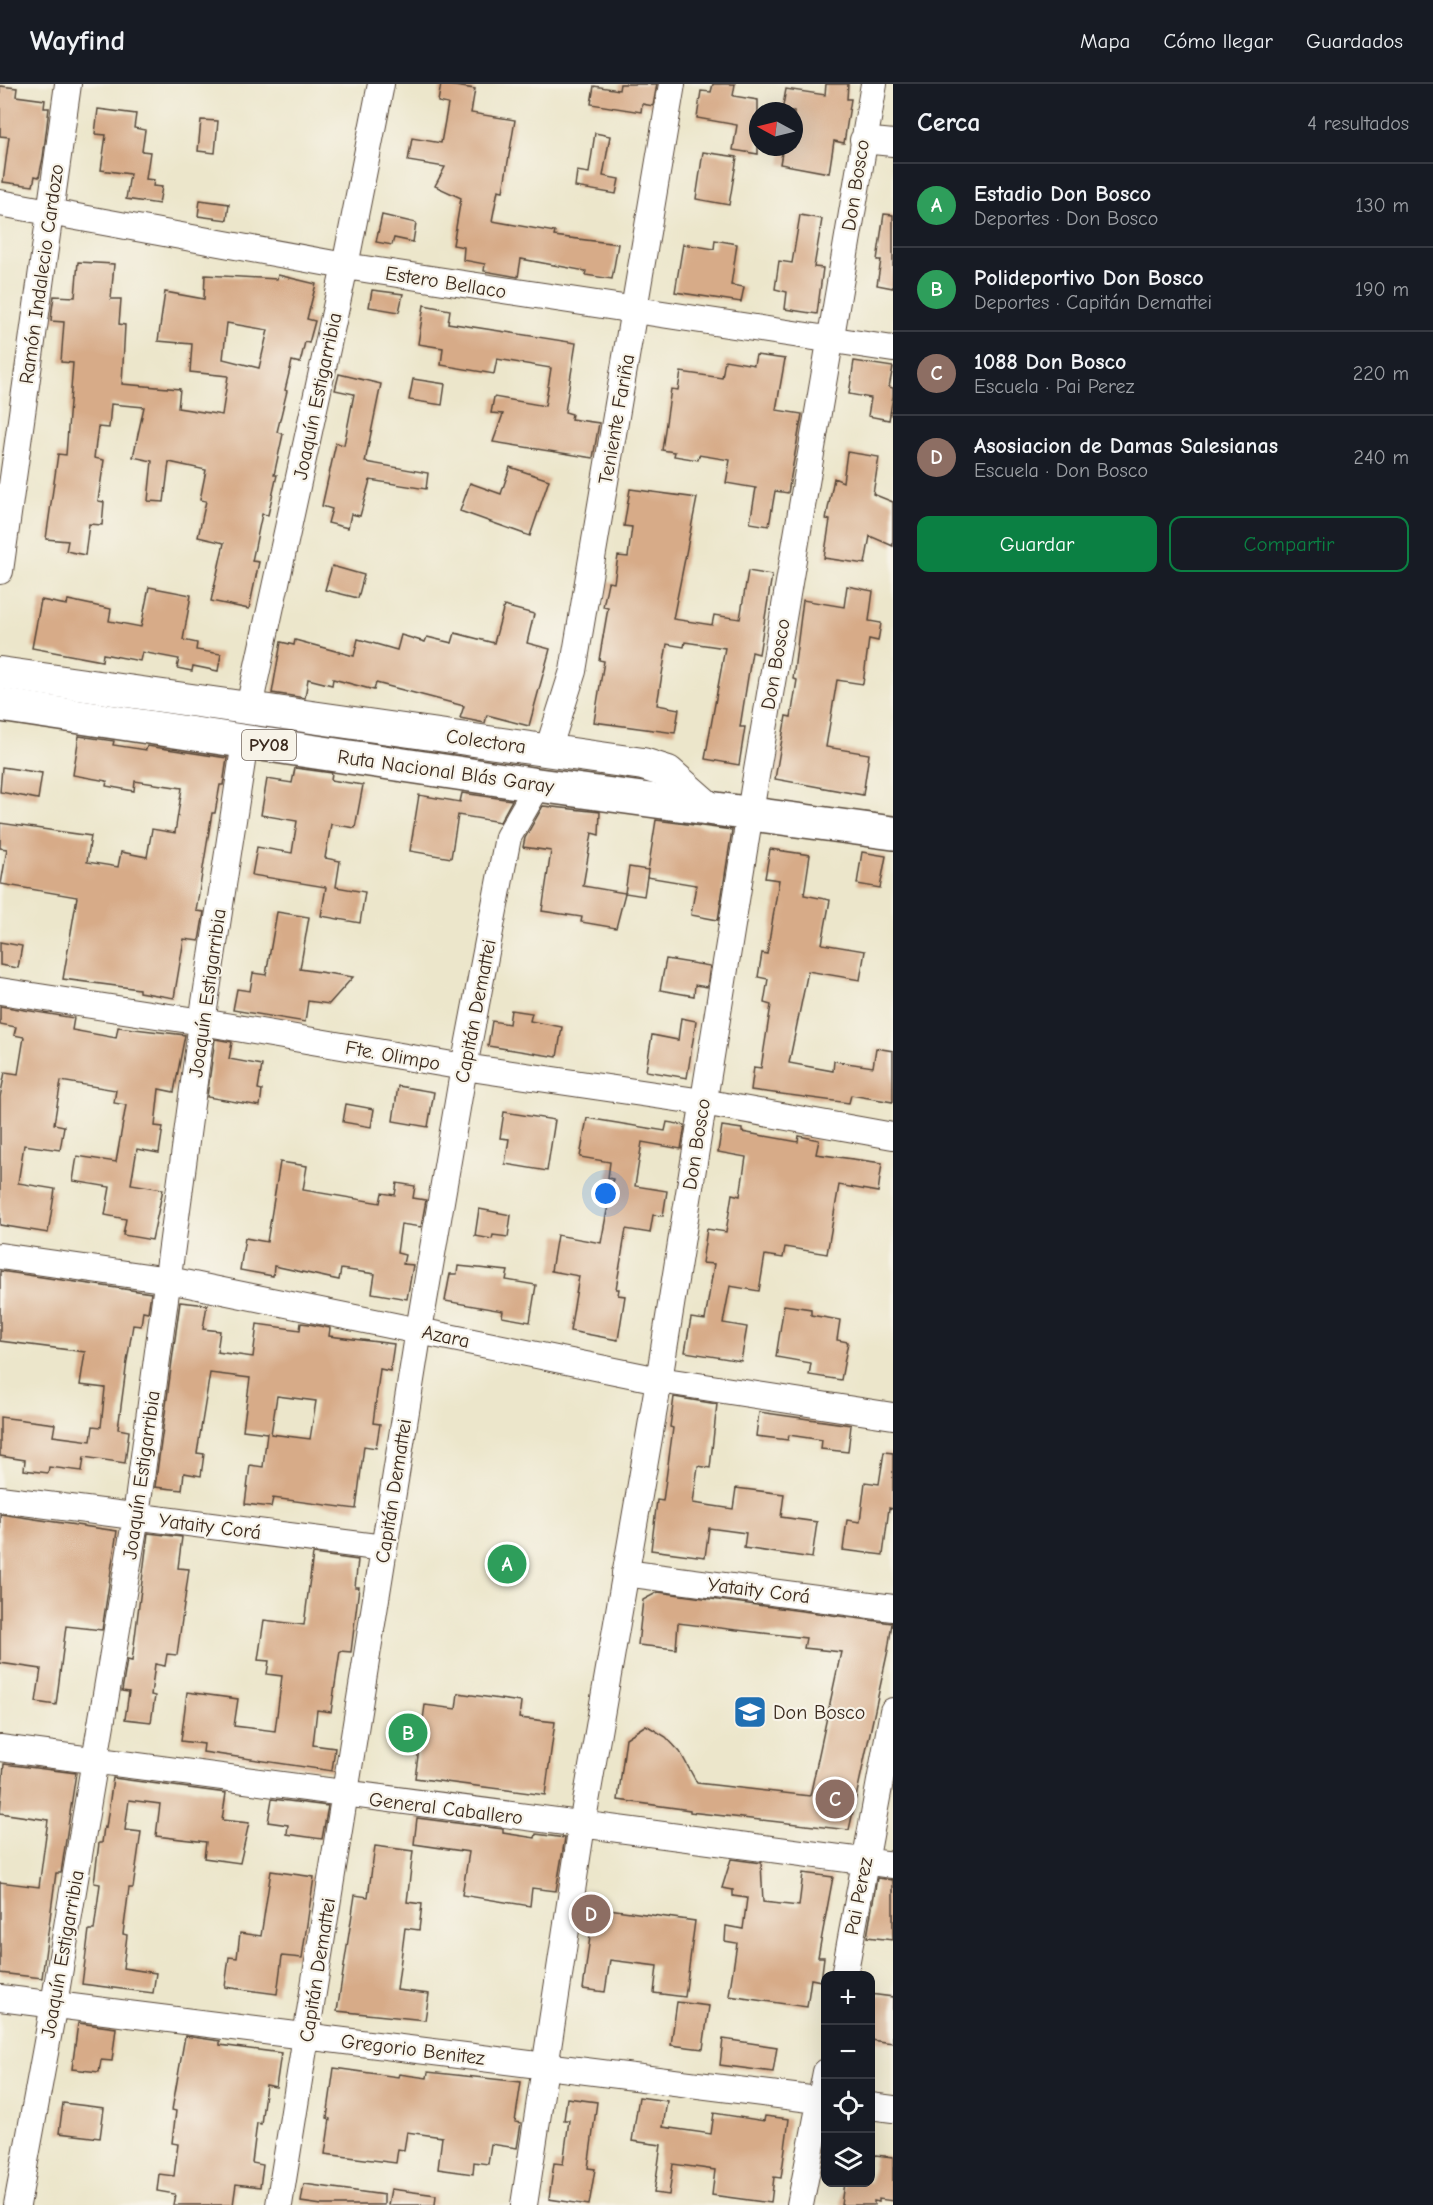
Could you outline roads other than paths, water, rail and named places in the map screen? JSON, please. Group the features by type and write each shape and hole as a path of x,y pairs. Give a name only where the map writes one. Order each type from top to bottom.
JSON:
{"highway":[{"name":"Ruta Nacional Blás Garay","path":"0,705 538,785 893,833"}],"main road":[{"name":"Colectora","path":"0,673 644,764 668,772 709,808"}],"street":[{"name":"Ramón Indalecio Cardozo","path":"0,571 68,84"},
{"name":"Joaquín Estigarribia","path":"249,707 345,266 381,84"},
{"name":"Teniente Fariña","path":"548,750 573,671 672,84"},
{"name":"Don Bosco","path":"524,2205 582,1825 659,1380 749,814 831,339 862,140 874,84"},
{"path":"862,140 893,143"},
{"name":"Estero Bellaco","path":"0,203 345,266 893,349"},
{"name":"Joaquín Estigarribia","path":"17,2205 54,2004 136,1516 170,1280 202,1022 245,742"},
{"name":"Capitán Demattei","path":"279,2205 419,1330 464,1067 508,837 538,785"},
{"name":"Fte. Olimpo","path":"0,991 202,1022 464,1067 703,1102 893,1136"},
{"name":"Azara","path":"0,1256 170,1280 659,1380 893,1416"},
{"name":"Yataity Corá","path":"0,1499 384,1548"},
{"name":"Yataity Corá","path":"625,1573 893,1608"},
{"name":"Pai Perez","path":"845,1971 893,1711"},
{"name":"General Caballero","path":"0,1748 893,1865"},
{"name":"Gregorio Benitez","path":"0,1998 821,2100"},
{"path":"875,2107 893,2109"},
{"path":"800,2205 821,2109"}],"place":[{"name":"Estadio Don Bosco","path":"507,1564"},
{"name":"Don Bosco","path":"750,1712"},
{"name":"Polideportivo Don Bosco","path":"408,1733"},
{"name":"1088 Don Bosco","path":"835,1799"},
{"name":"Asosiacion de Damas Salesianas","path":"591,1914"}]}
